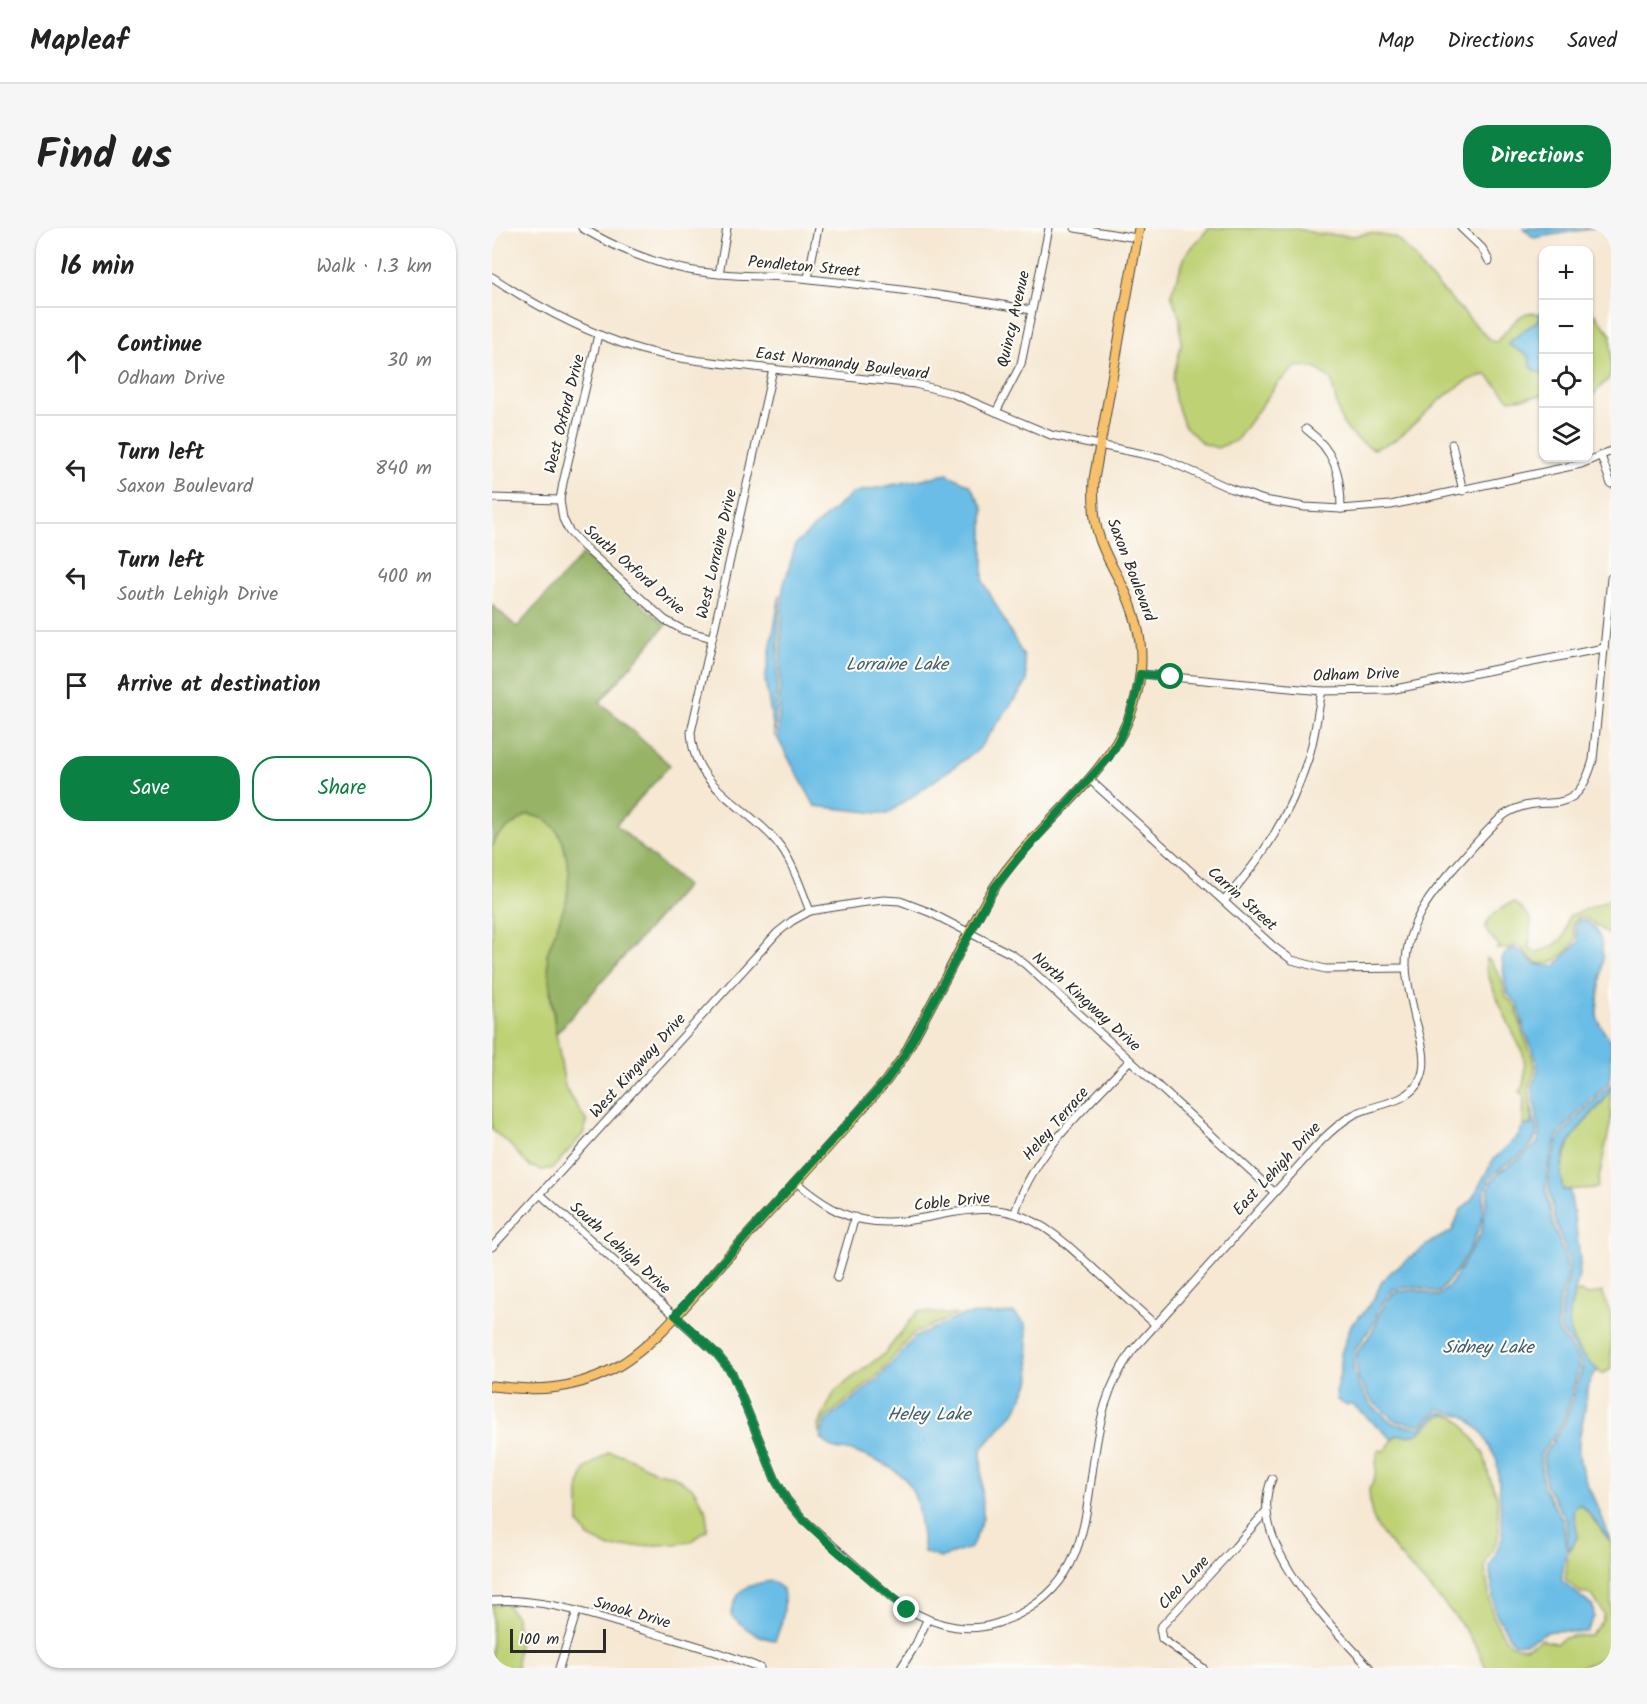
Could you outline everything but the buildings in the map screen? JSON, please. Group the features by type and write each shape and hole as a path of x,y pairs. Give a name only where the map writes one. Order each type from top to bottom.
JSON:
{"main road":[{"name":"Saxon Boulevard","path":"492,1386 528,1390 548,1389 569,1386 594,1378 632,1358 675,1315 886,1081 904,1056 969,932 1001,878 1109,757 1125,731 1135,703 1140,674 1141,644 1133,609 1098,535 1094,515 1094,479 1138,233"}],"street":[{"name":"Pendleton Street","path":"582,228 627,251 678,267 719,274 808,278 964,298 1031,310"},
{"path":"719,274 727,228"},
{"path":"808,278 818,228"},
{"name":"Quincy Avenue","path":"996,412 1021,364 1049,228"},
{"path":"1076,228 1138,233"},
{"path":"1461,228 1482,248 1489,261"},
{"name":"East Normandy Boulevard","path":"492,277 538,306 598,335 640,349 682,358 915,384 951,393 1051,435 1162,458 1229,488 1264,500 1305,507 1341,508 1391,505 1581,464 1611,451"},
{"name":"West Oxford Drive","path":"560,500 598,335"},
{"name":"West Lorraine Drive","path":"773,369 691,732 691,744 694,756 708,780 775,839 785,853 810,911"},
{"path":"1306,429 1321,440 1329,452 1341,488 1341,508"},
{"path":"1452,444 1463,491"},
{"path":"1601,456 1611,484"},
{"path":"492,498 560,500"},
{"name":"South Oxford Drive","path":"560,500 563,519 569,531 592,555 665,620 683,630 712,638"},
{"name":"East Lehigh Drive","path":"927,1620 946,1626 969,1628 992,1625 1013,1618 1035,1606 1055,1589 1072,1560 1081,1538 1104,1406 1114,1378 1131,1352 1274,1191 1335,1127 1368,1108 1402,1098 1412,1091 1420,1080 1424,1067 1423,1051 1406,968 1411,932 1419,912 1434,891 1494,825 1514,808 1565,802 1579,793 1588,778 1593,760 1611,578"},
{"name":"Odham Drive","path":"1140,674 1322,691 1390,690 1604,648"},
{"path":"1224,901 1269,846 1291,806 1308,757 1322,691"},
{"name":"Carrin Street","path":"1089,779 1273,946 1292,960 1325,969 1406,968"},
{"name":"North Kingway Drive","path":"810,911 884,900 900,901 929,912 1013,955 1274,1191"},
{"name":"West Kingway Drive","path":"492,1247 777,933 810,911"},
{"name":"Heley Terrace","path":"1015,1213 1032,1170 1048,1149 1130,1060"},
{"name":"Coble Drive","path":"796,1182 816,1199 844,1214 894,1223 974,1210 989,1209 1015,1213 1037,1223 1061,1239 1155,1324"},
{"name":"South Lehigh Drive","path":"540,1194 716,1353 732,1373 776,1481 787,1500 802,1518 892,1598 907,1610 927,1620"},
{"path":"837,1278 855,1217"},
{"path":"1272,1479 1268,1489 1266,1510 1272,1536 1292,1574 1313,1605 1370,1668"},
{"name":"Cleo Lane","path":"1203,1668 1162,1639 1160,1628 1266,1510"},
{"name":"Snook Drive","path":"492,1601 541,1604 577,1611 733,1657 760,1668"},
{"path":"559,1668 577,1611"},
{"path":"901,1668 927,1620"}],"green space":[{"path":"1209,228 1294,228 1319,234 1353,236 1370,233 1396,238 1416,258 1422,269 1491,341 1496,342 1516,320 1525,314 1539,314 1539,320 1535,325 1523,331 1509,344 1529,356 1530,363 1539,371 1539,396 1510,400 1487,375 1476,378 1464,383 1440,400 1396,439 1373,449 1346,429 1339,413 1331,379 1315,368 1297,366 1277,384 1236,441 1217,448 1202,443 1184,425 1175,399 1173,379 1181,345 1180,319 1171,294 1186,254"},
{"path":"1595,314 1611,335 1611,372 1609,378 1593,395 1593,348"},
{"path":"582,555 666,625 600,702 670,765 616,825 686,886 556,1034 547,954 567,899 569,871 563,842 555,828 545,819 528,814 498,835 492,847 492,605 517,627"},
{"path":"528,814 545,819 555,828 563,842 569,871 567,899 547,954 551,1002 565,1087 587,1122 583,1134 553,1168 542,1170 529,1166 509,1144 492,1130 492,847 498,835"},
{"path":"1611,899 1611,936 1586,918 1579,917 1572,925 1576,938 1564,954 1553,962 1534,961 1517,945 1506,949 1496,949 1500,946 1490,937 1486,929 1488,920 1492,916 1504,906 1515,902 1531,919 1529,948 1536,952 1552,946 1563,938 1569,916"},
{"path":"1486,958 1491,961 1501,978 1506,996 1516,1007 1532,1056 1535,1071 1529,1087 1531,1125 1523,1126 1524,1096 1520,1092 1525,1073 1523,1054 1494,990 1486,966"},
{"path":"1611,1088 1611,1120 1597,1188 1563,1190 1561,1170 1572,1136 1601,1104"},
{"path":"1602,1292 1611,1315 1611,1369 1602,1374 1582,1357 1573,1340 1570,1324 1571,1308 1575,1293 1588,1295"},
{"path":"918,1311 956,1315 913,1334 876,1377 823,1420 819,1434 818,1425 835,1391 885,1353"},
{"path":"1444,1415 1455,1416 1484,1454 1497,1496 1499,1530 1485,1570 1492,1613 1510,1645 1525,1648 1543,1639 1557,1643 1568,1637 1590,1636 1602,1621 1604,1614 1594,1598 1587,1593 1581,1593 1565,1579 1569,1551 1574,1545 1576,1527 1573,1511 1577,1505 1582,1505 1611,1542 1611,1655 1579,1668 1486,1668 1479,1651 1458,1620 1378,1528 1371,1512 1369,1489 1375,1475 1378,1450 1384,1451 1397,1435 1418,1432 1431,1421"},
{"path":"609,1452 623,1455 657,1472 672,1475 693,1488 707,1512 707,1530 691,1542 610,1548 588,1537 579,1524 579,1486 585,1469"},
{"path":"506,1604 516,1617 517,1668 492,1668 492,1605"}],"water":[{"path":"1523,228 1595,228 1534,238"},
{"path":"1538,321 1539,372 1536,372 1531,367 1529,356 1509,345 1511,340"},
{"name":"Lorraine Lake","path":"947,474 970,485 983,508 983,581 1024,657 1027,682 978,750 887,814 815,806 778,739 783,588 796,544 852,493"},
{"path":"780,594 775,737 765,680"},
{"name":"Sidney Lake","path":"1579,920 1586,921 1595,928 1600,937 1603,958 1597,1015 1611,1045 1611,1069 1609,1082 1577,1113 1557,1137 1548,1165 1546,1189 1553,1224 1566,1261 1567,1277 1558,1305 1557,1330 1574,1353 1579,1369 1563,1422 1540,1455 1543,1487 1563,1521 1567,1548 1561,1580 1593,1607 1594,1617 1586,1632 1552,1631 1526,1643 1513,1643 1495,1612 1490,1568 1503,1535 1497,1461 1482,1433 1465,1416 1437,1409 1421,1425 1396,1421 1373,1402 1359,1381 1356,1365 1357,1352 1371,1334 1380,1312 1394,1292 1416,1290 1438,1296 1452,1283 1481,1233 1490,1183 1500,1171 1537,1144 1540,1135 1532,1087 1538,1071 1535,1055 1524,1030 1518,1005 1508,994 1502,958 1509,950 1515,948 1534,963 1555,966 1579,941 1575,925"},
{"path":"1611,1084 1605,1099 1573,1137 1564,1157 1561,1178 1563,1190 1570,1190 1580,1264 1578,1282 1570,1310 1569,1328 1575,1344 1598,1370 1591,1378 1588,1388 1579,1437 1579,1454 1584,1477 1610,1541 1585,1508 1577,1505 1573,1511 1578,1536 1569,1551 1566,1519 1546,1486 1543,1456 1565,1423 1582,1369 1576,1351 1560,1329 1561,1305 1569,1278 1569,1261 1556,1223 1549,1188 1550,1165 1559,1139 1579,1115"},
{"path":"1532,1108 1537,1132 1535,1139 1531,1146 1498,1170 1488,1182 1479,1227 1470,1248 1451,1277 1438,1293 1416,1287 1393,1289 1378,1310 1375,1321 1354,1351 1353,1366 1357,1383 1371,1405 1394,1424 1421,1428 1437,1412 1451,1415 1435,1418 1417,1434 1397,1435 1392,1439 1354,1406 1351,1404 1347,1406 1337,1400 1336,1390 1341,1369 1341,1354 1351,1325 1365,1311 1381,1283 1391,1272 1431,1242 1452,1231 1460,1211 1472,1199 1493,1160 1519,1135 1523,1126 1531,1125"},
{"name":"Heley Lake","path":"1014,1313 1026,1325 1031,1378 1017,1409 981,1450 983,1518 971,1548 940,1558 924,1552 915,1498 903,1477 876,1460 830,1446 821,1438 825,1422 878,1379 915,1337 963,1315"},
{"path":"772,1581 783,1589 784,1596 783,1615 775,1640 757,1635 731,1616 735,1600 743,1590 755,1584"}],"route":[{"path":"907,1610 836,1550 802,1518 787,1500 776,1481 732,1373 716,1353 675,1315 886,1081 904,1056 994,888 1109,757 1125,731 1137,695 1140,674 1171,677"}]}
